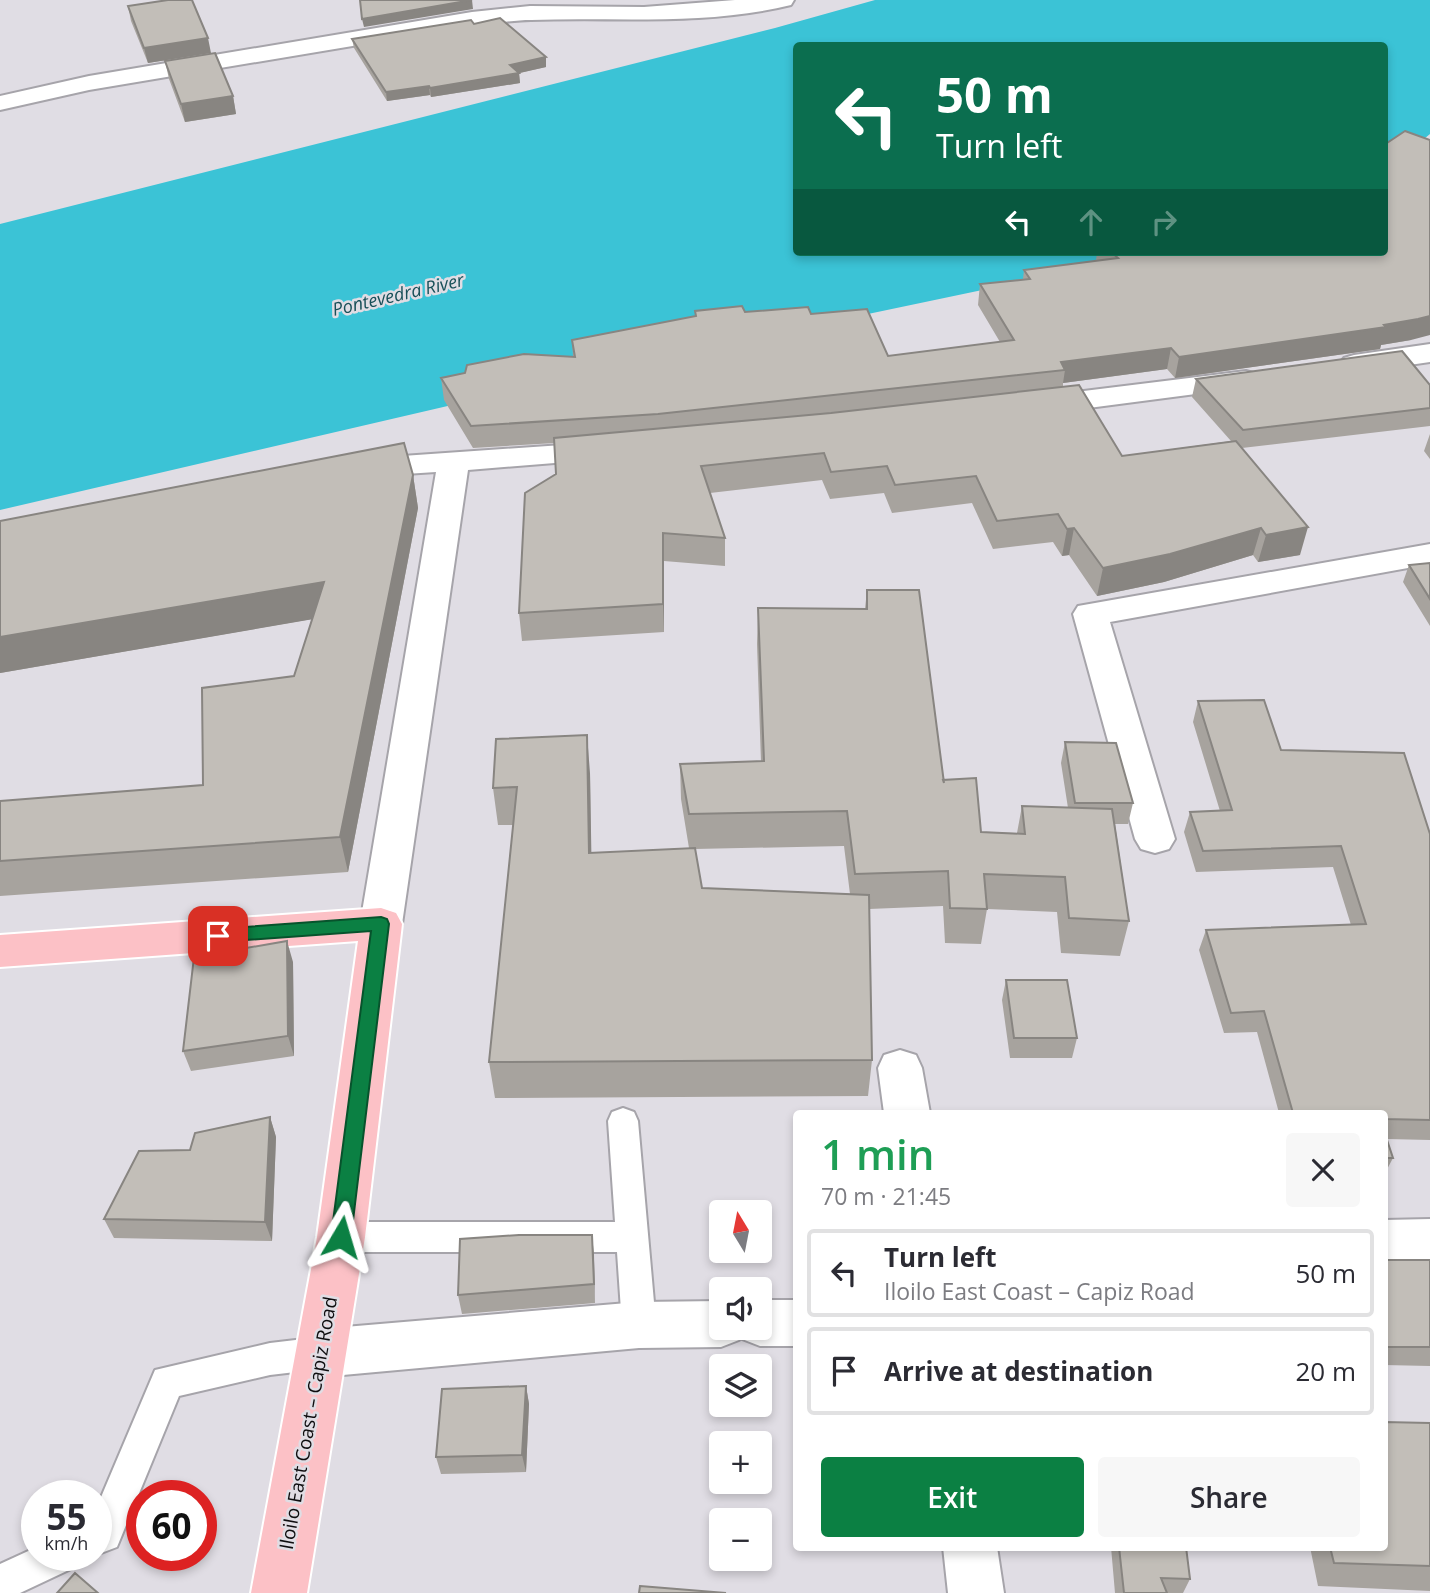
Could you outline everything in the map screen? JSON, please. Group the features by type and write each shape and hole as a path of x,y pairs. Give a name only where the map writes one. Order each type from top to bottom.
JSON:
{"main road":[{"path":"0,951 381,924"},
{"name":"Iloilo East Coast – Capiz Road","path":"279,1593 341,1237 381,924"}],"street":[{"path":"0,103 89,83 472,19 530,13 644,14 767,4 783,0"},
{"path":"1320,369 1430,353"},
{"path":"1003,409 1168,391 1278,375"},
{"path":"327,474 354,468 632,449"},
{"path":"381,924 453,462"},
{"path":"1155,839 1090,614 1430,554"},
{"path":"900,1068 907,1110"},
{"path":"1388,1241 1430,1240"},
{"path":"772,1323 793,1323"},
{"path":"321,1353 639,1325 709,1324"},
{"path":"971,1551 976,1593"}],"lane":[{"path":"623,1121 639,1325"},
{"path":"341,1237 632,1237"},
{"path":"112,1515 167,1382 270,1359 321,1353"},
{"path":"0,1583 26,1571"}],"water":[{"name":"Pontevedra River","path":"875,0 1430,0 1430,134 1419,143 1388,155 1388,42 793,42 793,256 1113,256 1072,271 607,369 0,510 0,224 775,28"}],"building":[{"path":"168,0 192,0 208,38 144,48 128,6"},
{"path":"360,0 472,0 362,19"},
{"path":"500,18 546,57 510,65 519,73 430,88 386,92 352,39 471,20 474,24"},
{"path":"215,53 233,96 181,104 165,61"},
{"path":"1405,131 1430,140 1430,316 1384,325 1386,327 1179,357 1171,348 1061,362 1065,370 658,414 471,426 441,378 465,373 467,365 524,354 575,357 572,340 696,316 695,311 742,306 745,312 808,307 811,314 867,309 888,356 1014,340 980,284 1030,279 1024,270 1118,258 1116,256 1388,256 1388,142"},
{"path":"1402,351 1430,385 1430,408 1243,430 1196,379"},
{"path":"1079,385 1122,456 1236,441 1308,527 1266,535 1261,528 1170,554 1103,568 1074,528 1067,529 1058,514 997,521 976,476 895,485 887,466 831,472 824,453 701,466 725,538 663,533 663,604 519,613 525,493 556,474 554,438 831,413"},
{"path":"404,443 413,475 340,837 0,861 0,801 203,785 202,688 294,676 324,582 0,637 0,521"},
{"path":"1430,563 1430,599 1409,565"},
{"path":"867,590 919,590 944,780 976,778 981,832 1025,834 1022,806 1112,809 1129,921 1069,918 1065,877 984,874 987,909 950,908 948,871 855,874 847,811 689,814 680,764 764,761 758,608 867,609"},
{"path":"1264,700 1281,750 1404,753 1430,834 1430,1120 1388,1119 1388,1110 1292,1110 1264,1011 1231,1013 1206,930 1366,924 1341,846 1203,851 1190,812 1232,810 1198,701"},
{"path":"587,735 589,853 695,848 702,888 869,895 872,1060 489,1062 517,787 493,788 496,739"},
{"path":"1065,742 1116,743 1133,803 1075,803"},
{"path":"287,941 288,1036 183,1051 194,957"},
{"path":"1006,980 1067,980 1077,1038 1014,1038"},
{"path":"270,1117 265,1222 104,1219 139,1151 190,1150 195,1133"},
{"path":"1388,1143 1393,1158 1388,1158"},
{"path":"519,1235 592,1235 594,1284 458,1295 460,1239"},
{"path":"1388,1260 1430,1260 1430,1347 1388,1347"},
{"path":"526,1386 522,1455 436,1457 442,1389"},
{"path":"1388,1422 1430,1423 1430,1566 1334,1563 1331,1551 1388,1551"},
{"path":"1119,1551 1186,1551 1190,1579 1161,1578 1167,1593 1124,1593"},
{"path":"75,1573 98,1593 57,1593"},
{"path":"640,1586 726,1593 639,1593"}],"route":[{"path":"218,936 381,924 341,1237"}]}
